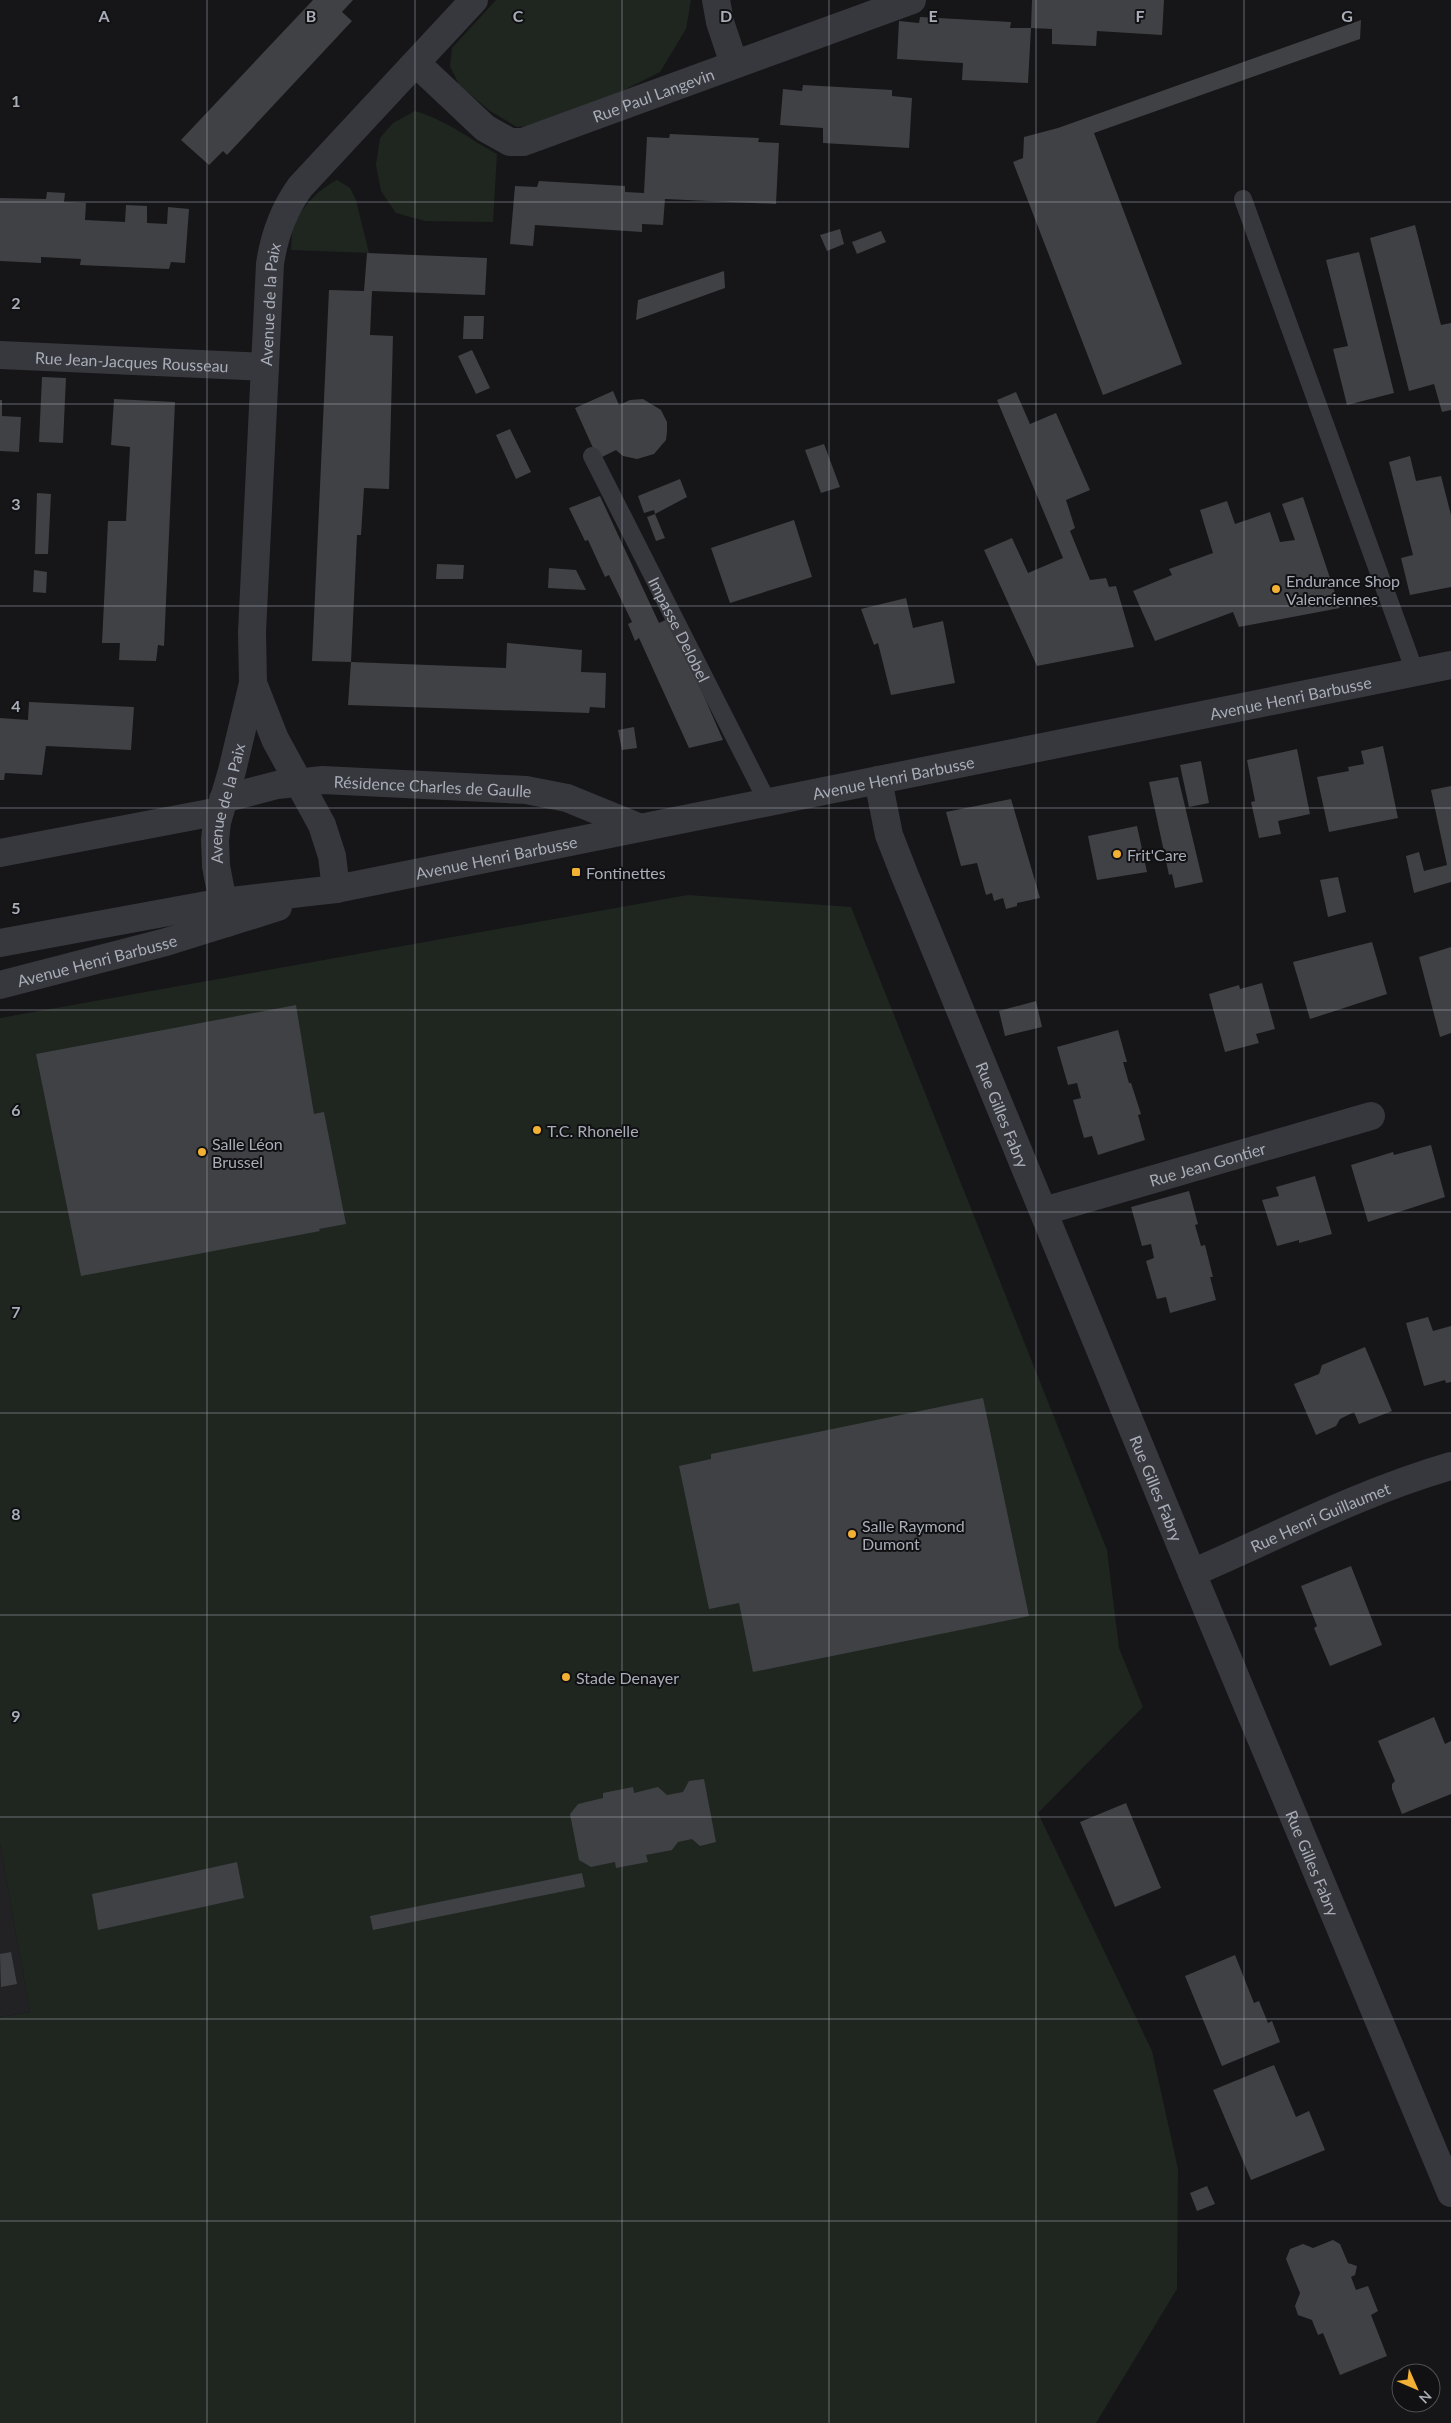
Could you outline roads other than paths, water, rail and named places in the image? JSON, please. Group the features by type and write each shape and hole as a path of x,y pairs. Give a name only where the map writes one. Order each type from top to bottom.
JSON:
{"street":[{"name":"Avenue de la Paix","path":"225,913 215,849 221,805 232,772 252,683 252,632 270,264 277,232 288,205 300,187 474,0"},
{"path":"716,0 720,22 734,64"},
{"name":"Rue Paul Langevin","path":"416,63 485,128 496,136 516,142 540,137 912,0"},
{"name":"Rue Jean-Jacques Rousseau","path":"0,356 265,367"},
{"name":"Avenue Henri Barbusse","path":"0,943 225,913 638,827 1451,665"},
{"name":"Avenue de la Paix","path":"252,683 275,739 298,782 315,808 327,838 336,889"},
{"name":"Résidence Charles de Gaulle","path":"0,853 221,805 298,782 338,780 547,792 567,798 638,827"},
{"name":"Rue Gilles Fabry","path":"878,780 889,836 1192,1573 1451,2193"},
{"name":"Avenue Henri Barbusse","path":"0,985 166,942 225,913"},
{"name":"Rue Jean Gontier","path":"1044,1211 1371,1116"},
{"name":"Rue Henri Guillaumet","path":"1192,1573 1334,1509 1418,1476 1451,1466"}],"lane":[{"path":"1243,198 1415,672"},
{"name":"Impasse Delobel","path":"592,456 767,801"}],"place":[{"name":"Endurance Shop Valenciennes","path":"1276,589"},
{"name":"Frit'Care","path":"1117,854"},
{"name":"Fontinettes","path":"576,872"},
{"name":"T.C. Rhonelle","path":"537,1130"},
{"name":"Salle Léon Brussel","path":"202,1152"},
{"name":"Salle Raymond Dumont","path":"852,1534"},
{"name":"Stade Denayer","path":"566,1677"}]}
